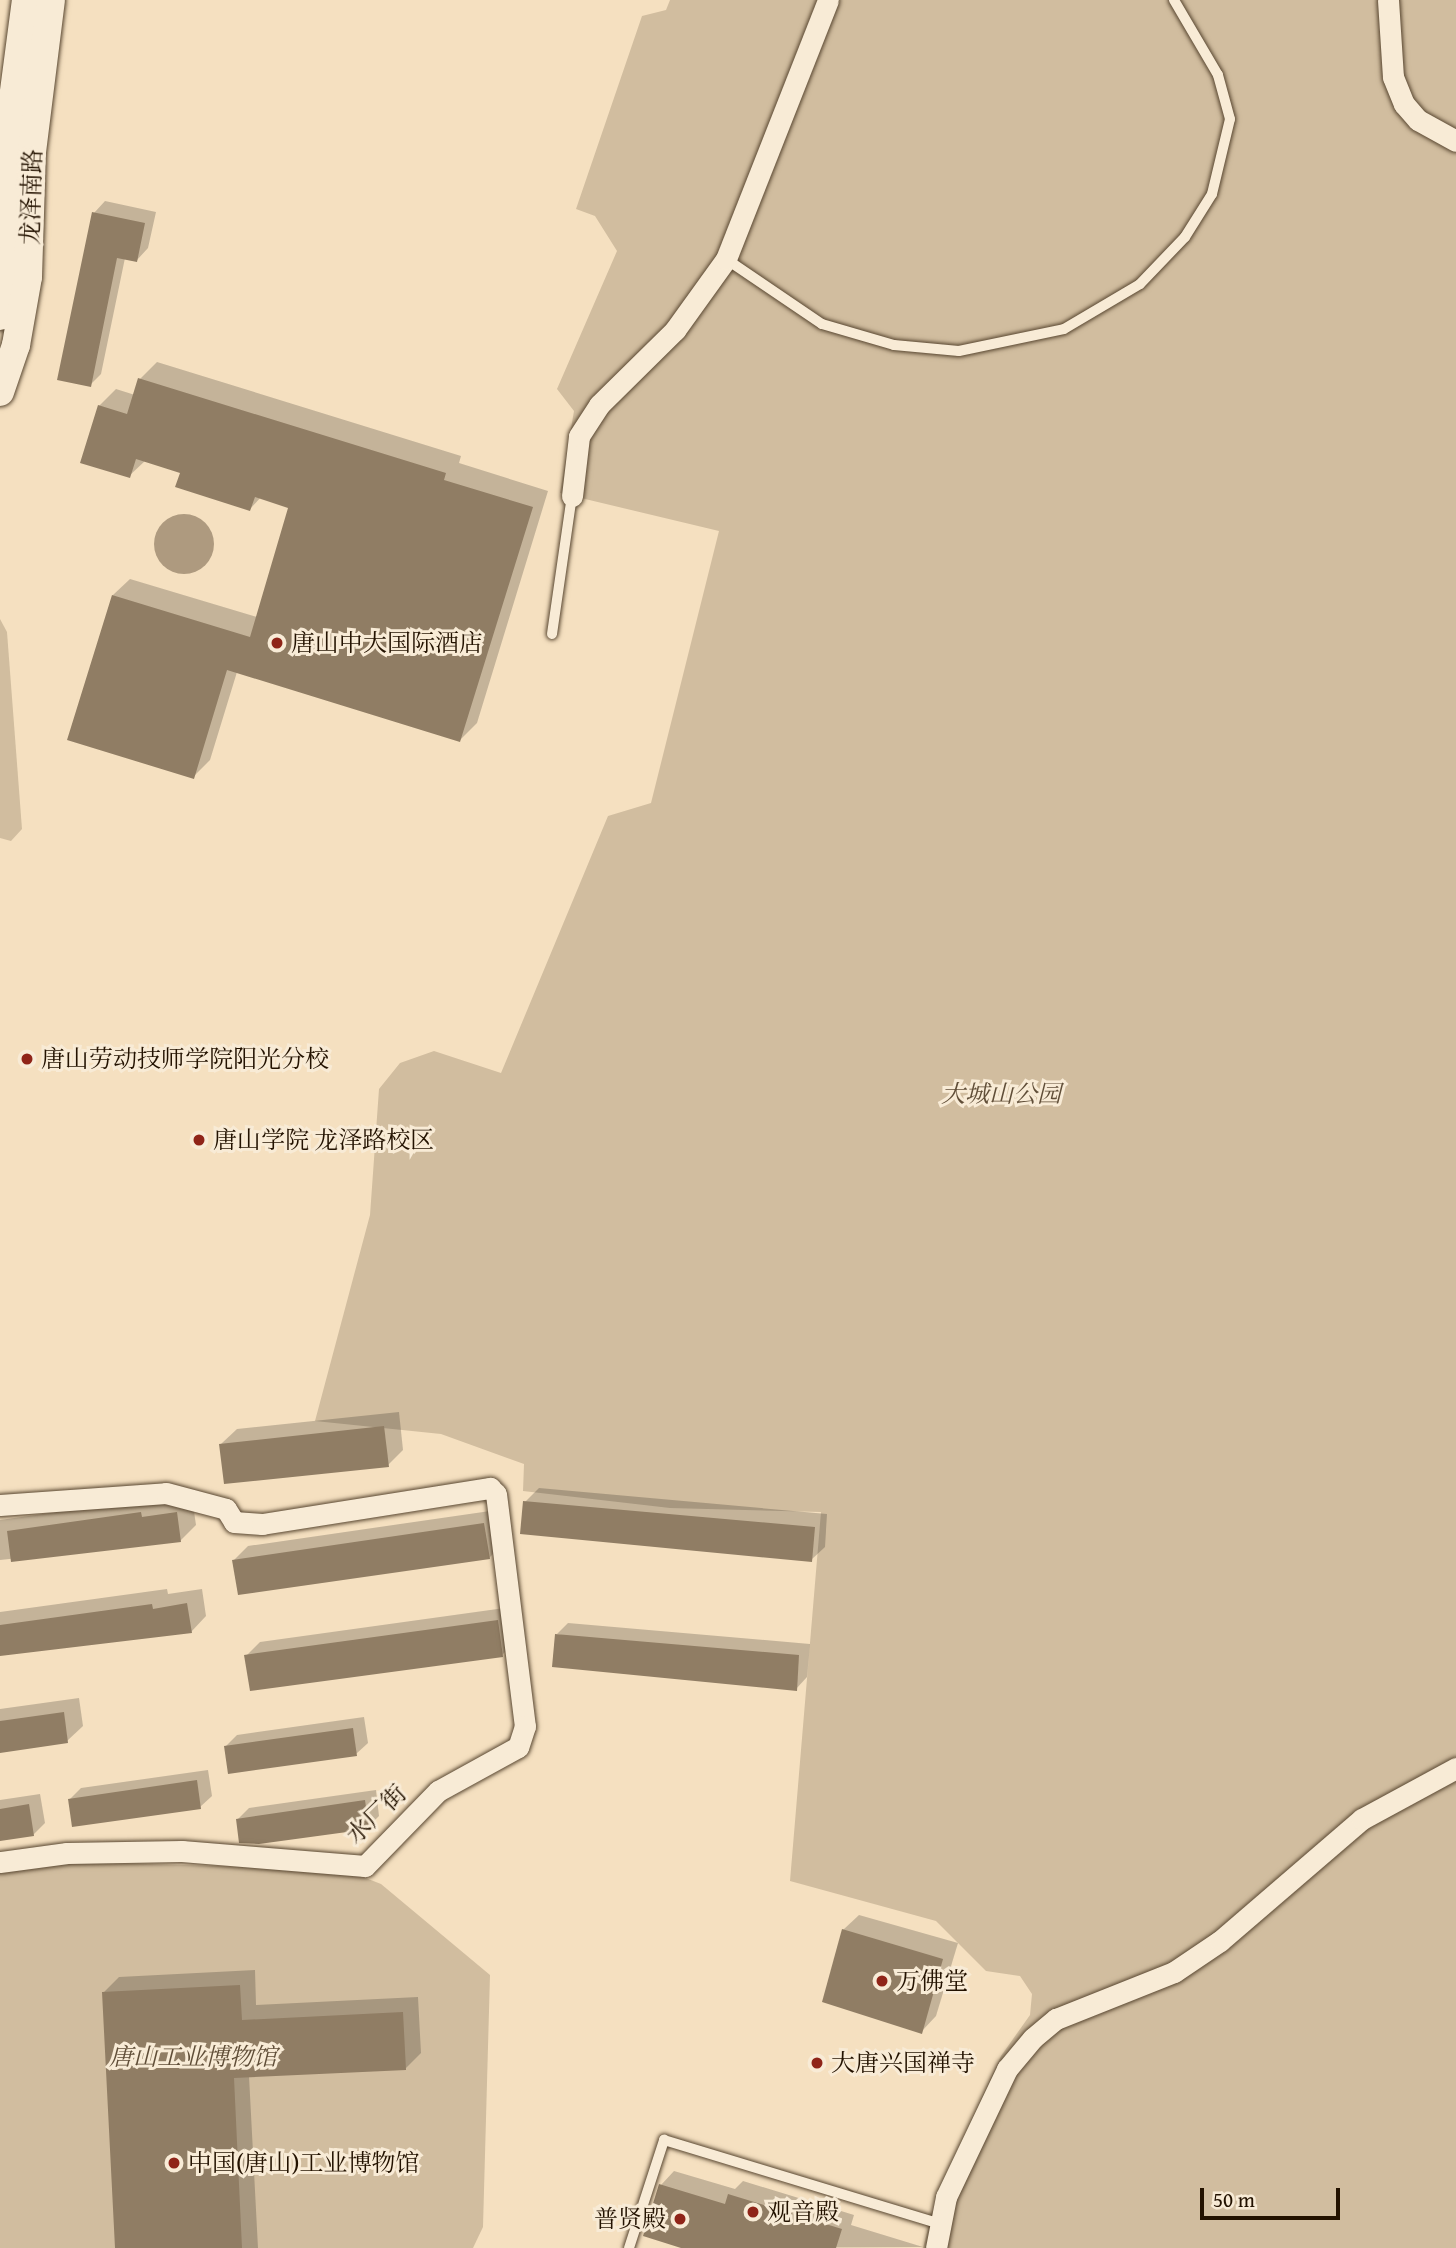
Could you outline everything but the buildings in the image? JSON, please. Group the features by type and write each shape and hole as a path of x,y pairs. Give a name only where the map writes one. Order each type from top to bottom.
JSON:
{"main road":[{"name":"龙泽南路","path":"0,316 11,238 13,146 26,0"},
{"name":"龙泽南路","path":"0,392 16,345 28,276 13,146 51,0"}],"street":[{"path":"572,496 579,436 599,405 675,330 726,259 828,0"},
{"path":"1388,0 1393,77 1404,104 1419,120 1456,141"},
{"name":"水厂街","path":"0,1505 142,1492 226,1509 234,1522 262,1524 490,1488 496,1494 524,1737 518,1747 438,1791 365,1866 182,1851 67,1853 0,1861"},
{"path":"936,2248 943,2225 946,2197 1007,2069 1033,2038 1056,2020 1174,1972 1220,1941 1362,1819 1456,1769"}],"lane":[{"path":"726,259 822,324 894,345 960,351 1064,329 1140,284 1185,237 1212,194 1230,119 1218,75 1174,0"},
{"path":"552,634 572,496"},
{"path":"629,2248 664,2140 943,2225"}],"green space":[{"name":"大城山公园","path":"670,0 1456,0 1456,2248 923,2248 937,2195 1001,2056 1030,2015 1032,1994 1020,1976 986,1971 936,1921 790,1881 821,1512 670,1508 523,1491 524,1464 441,1434 315,1421 370,1215 379,1089 400,1063 434,1051 501,1073 608,816 651,803 719,531 560,493 574,411 557,389 617,251 595,216 576,209 642,16 666,10"},
{"path":"0,619 7,632 22,829 11,841 0,838"},
{"name":"唐山工业博物馆","path":"38,1861 323,1869 358,1875 381,1884 490,1975 483,2227 473,2248 0,2248 0,1867"}],"shaded area":[{"path":"184,514 205,523 214,544 205,565 184,574 163,565 154,544 163,523"}],"place":[{"name":"唐山中大国际酒店","path":"277,643"},
{"name":"唐山劳动技师学院阳光分校","path":"27,1059"},
{"name":"唐山学院 龙泽路校区","path":"199,1140"},
{"name":"万佛堂","path":"882,1981"},
{"name":"大唐兴国禅寺","path":"817,2063"},
{"name":"中国(唐山)工业博物馆","path":"174,2163"},
{"name":"观音殿","path":"753,2212"},
{"name":"普贤殿","path":"680,2219"}]}
